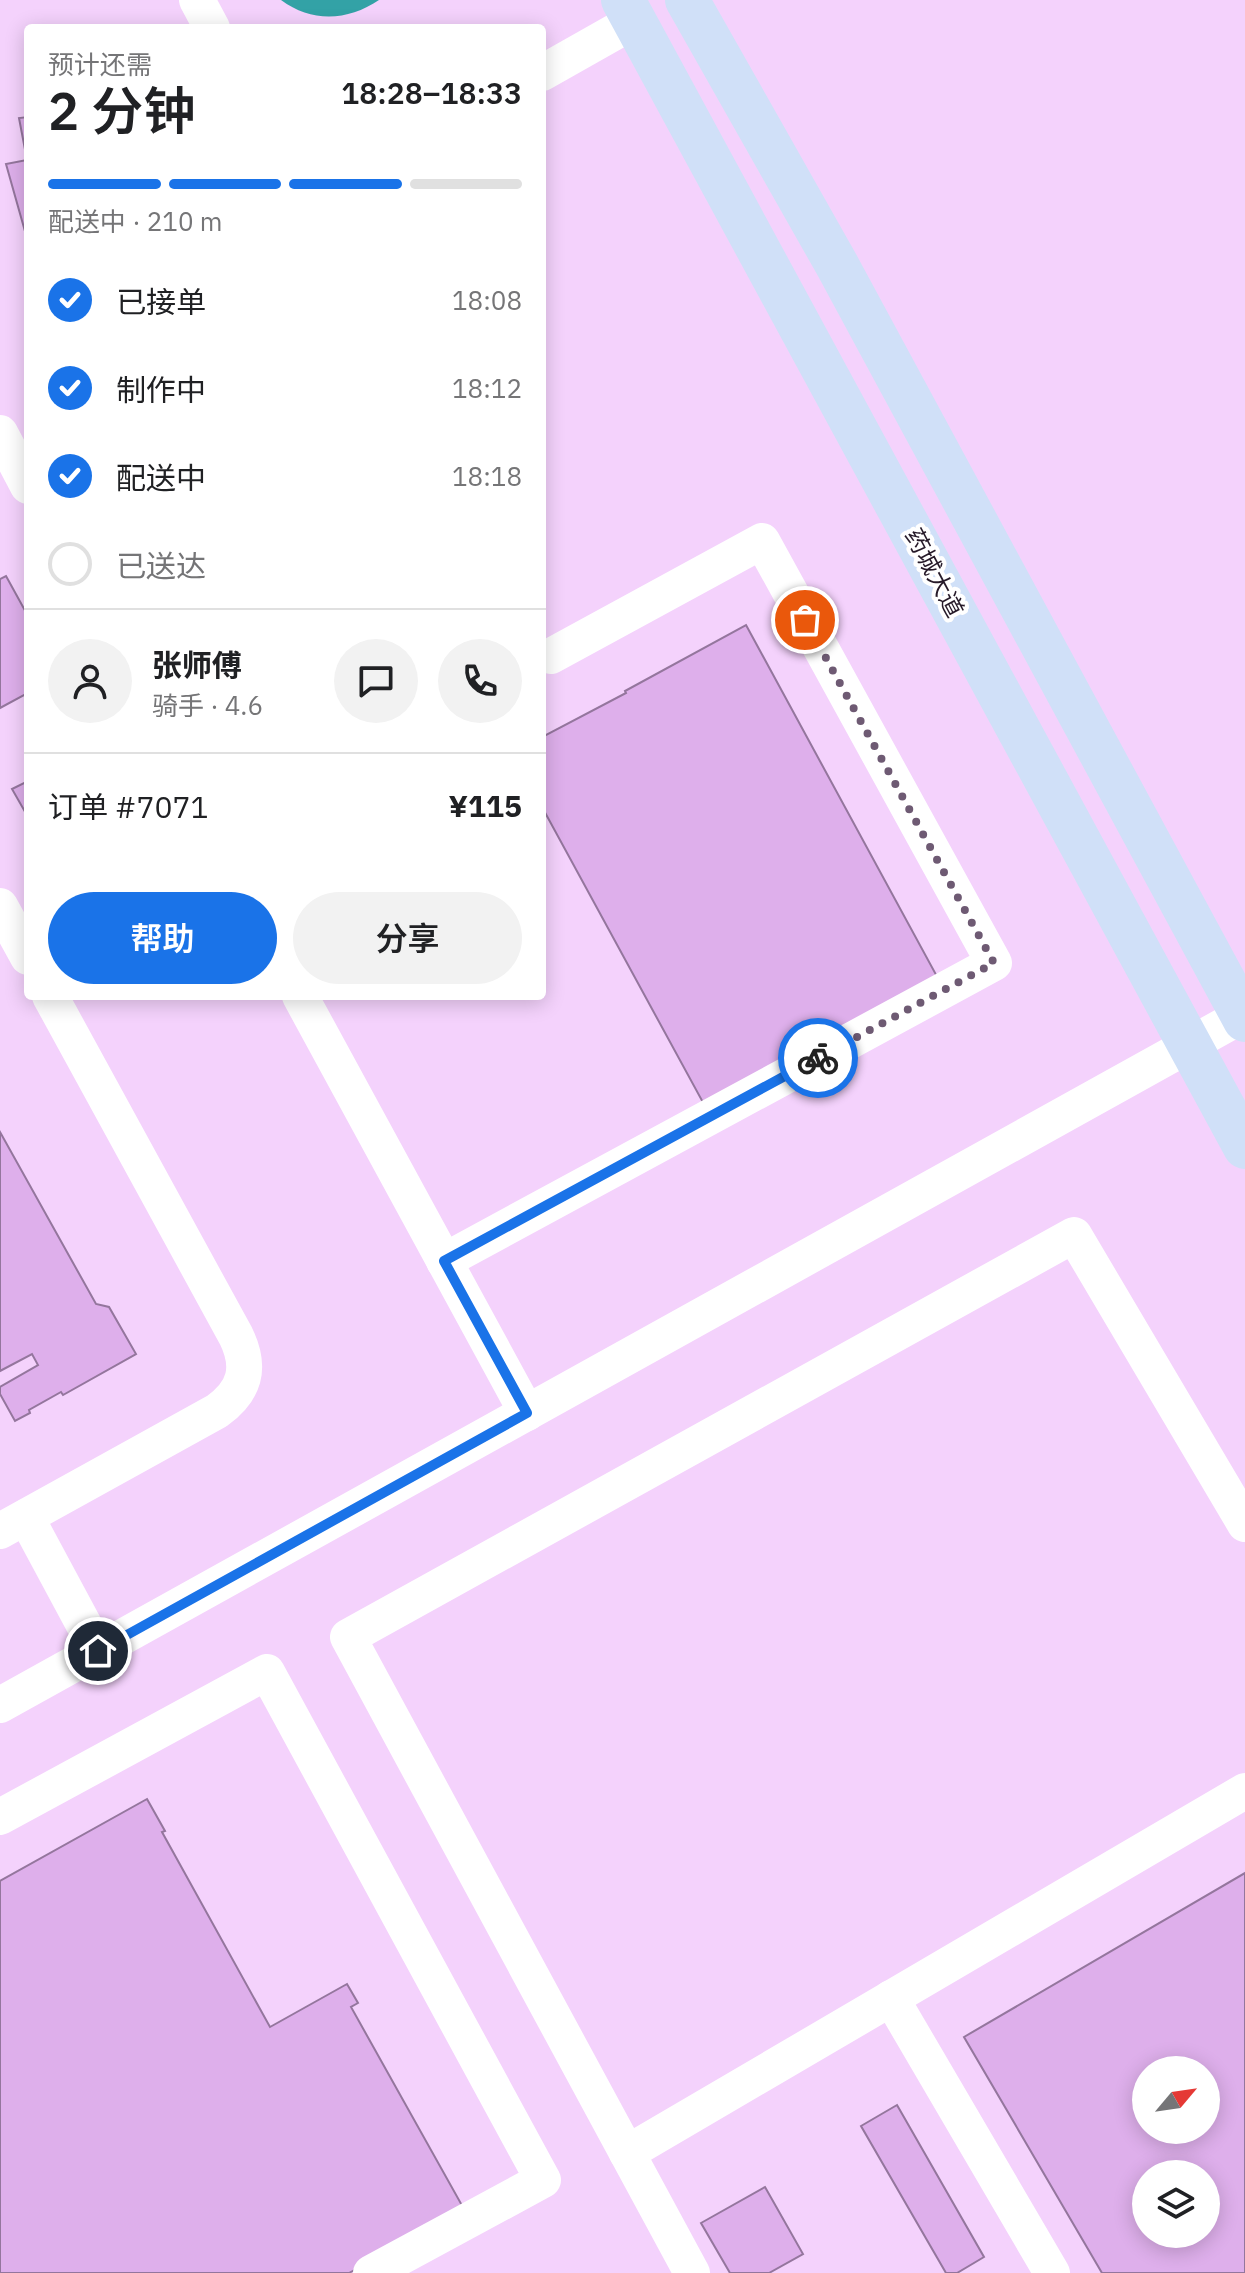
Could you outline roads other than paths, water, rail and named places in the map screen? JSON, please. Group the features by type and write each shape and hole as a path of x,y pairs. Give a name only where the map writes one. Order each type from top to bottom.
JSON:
{"main road":[{"path":"687,0 837,265 1244,1016"},
{"name":"药城大道","path":"628,10 1245,1147"}],"street":[{"path":"197,0 210,24"},
{"path":"546,70 628,10"},
{"path":"0,433 24,478"},
{"path":"444,1261 994,963 762,541 546,651"},
{"path":"0,906 24,950"},
{"path":"52,1000 236,1336 243,1350 245,1366 236,1394 217,1411 13,1524 98,1651"},
{"path":"302,1000 527,1413"},
{"path":"0,1705 1244,1016"},
{"path":"692,2273 348,1637 1074,1235 1245,1524"},
{"path":"0,1817 267,1672 543,2180 371,2273"},
{"path":"627,2153 1245,1791"},
{"path":"891,1998 1052,2273"}]}
